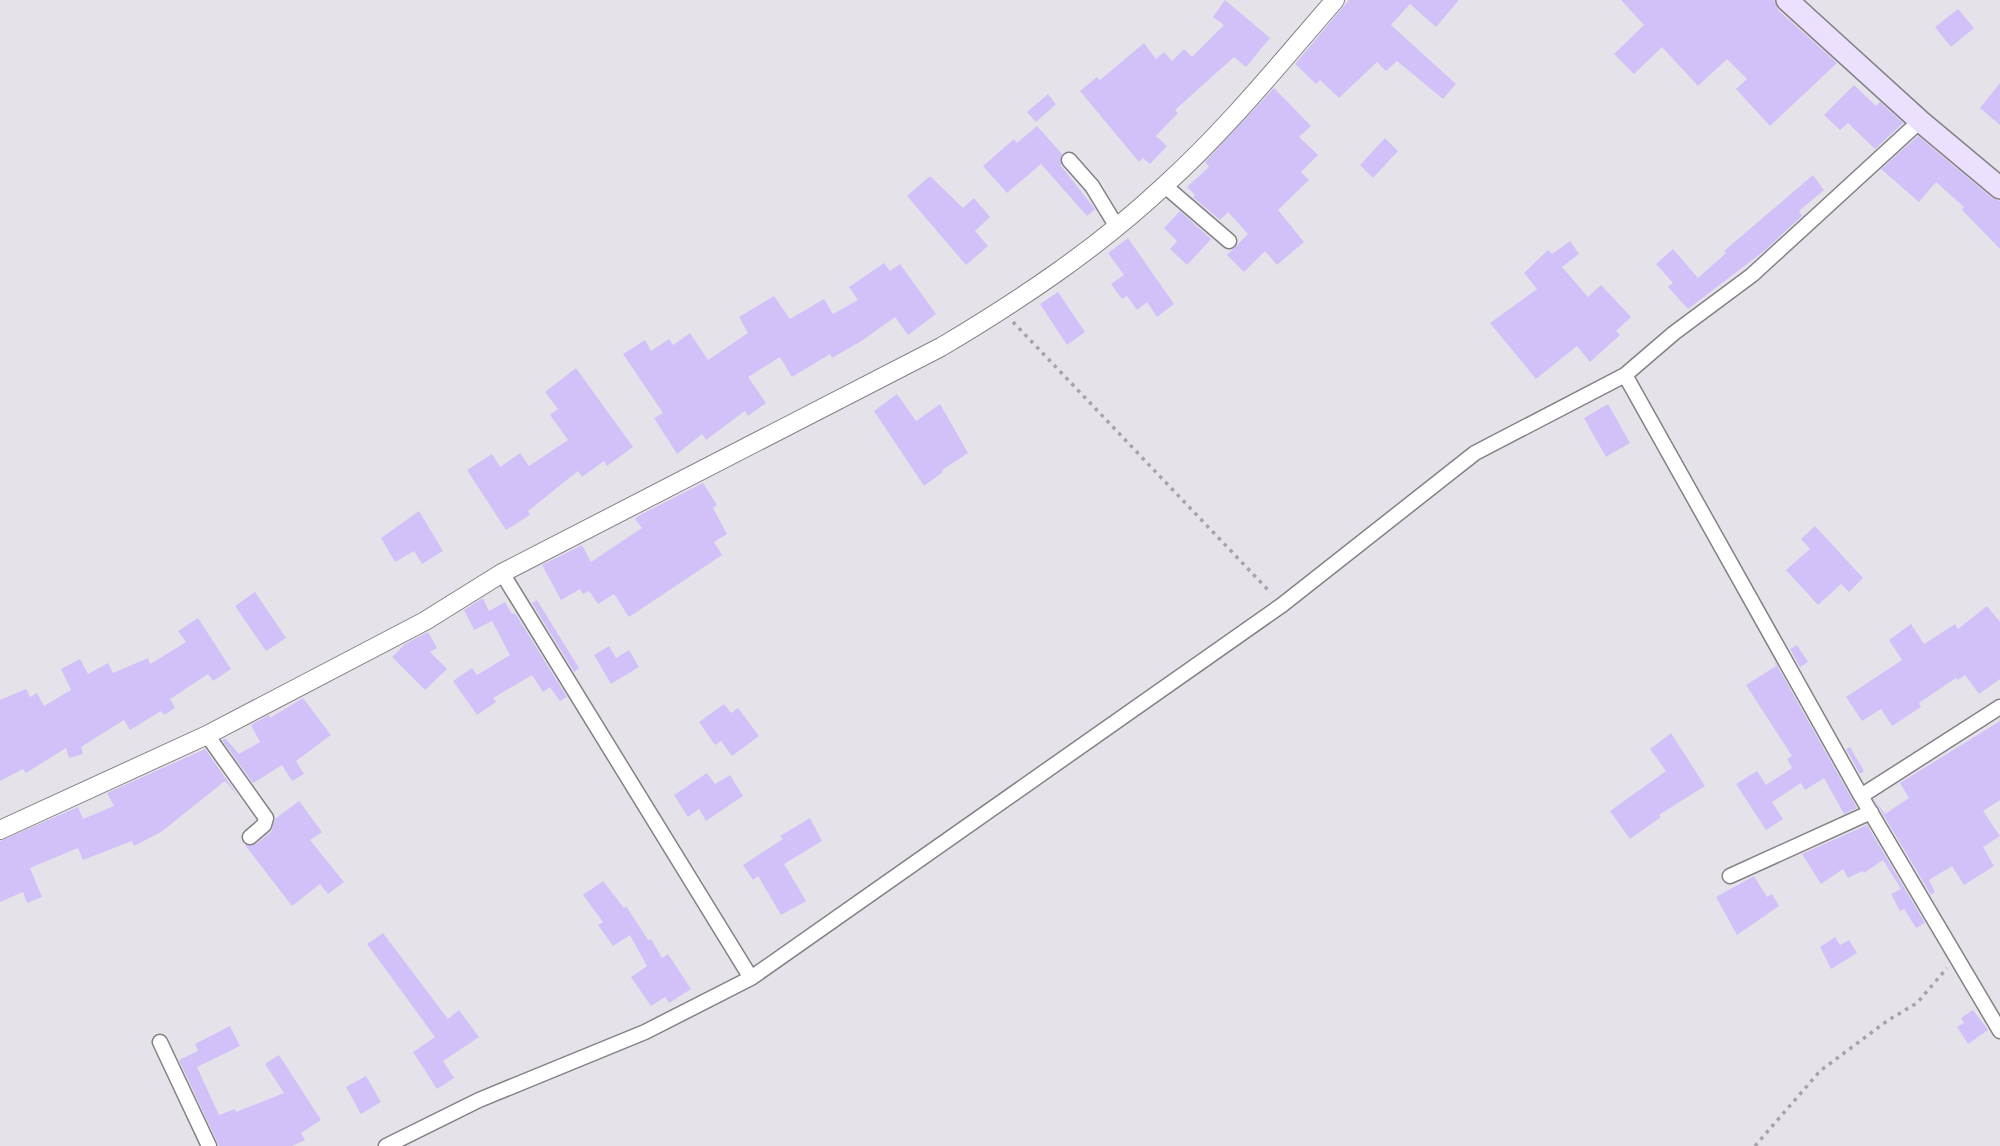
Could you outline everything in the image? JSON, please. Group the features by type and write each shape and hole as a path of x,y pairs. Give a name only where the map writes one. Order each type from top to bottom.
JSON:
{"main road":[{"path":"1787,0 1920,121 2000,188"}],"street":[{"path":"0,831 207,735 425,621 502,573 941,347 1002,311 1117,227 1165,186 1196,156 1335,0"},
{"path":"386,1146 479,1100 645,1032 751,978 1282,605 1475,453 1625,375 1752,275 1920,121"},
{"path":"1069,160 1092,186 1117,227"},
{"path":"1165,186 1229,242"},
{"path":"1625,375 1861,796 2000,1031"},
{"path":"502,573 751,978"},
{"path":"1861,796 2000,707"},
{"path":"207,735 266,818 264,825 250,837"},
{"path":"1730,876 1871,812"},
{"path":"160,1042 209,1146"}],"path":[{"path":"1002,311 1282,605"},
{"path":"1755,1146 1820,1071 1887,1021 1917,1003 1957,957"}],"building":[{"path":"1225,0 1270,38 1246,67 1234,57 1175,110 1178,113 1156,136 1167,146 1150,164 1143,158 1139,162 1080,91 1097,77 1100,80 1144,43 1156,59 1164,52 1172,61 1184,49 1192,57 1224,25 1213,17"},
{"path":"1349,0 1459,0 1436,27 1410,4 1391,25 1456,84 1443,99 1397,61 1386,71 1377,62 1339,98 1320,80 1316,84 1295,64"},
{"path":"1621,0 1774,0 1778,10 1837,63 1770,126 1736,89 1747,79 1727,59 1698,86 1662,47 1634,74 1614,54 1644,25"},
{"path":"1958,9 1974,28 1951,47 1935,27"},
{"path":"2000,83 2000,125 1980,108"},
{"path":"1854,85 1876,106 1880,102 1903,123 1875,149 1848,123 1840,130 1824,115"},
{"path":"1274,88 1311,126 1299,137 1318,155 1301,172 1309,180 1278,210 1304,242 1277,265 1265,251 1244,272 1227,255 1248,234 1228,212 1220,220 1193,197 1195,195 1187,187 1209,167 1205,162"},
{"path":"1048,94 1056,104 1036,122 1027,112"},
{"path":"1037,126 1062,154 1061,166 1095,209 1087,216 1041,164 1007,193 983,166 1014,139 1017,143"},
{"path":"1918,136 1992,198 2000,201 2000,249 1962,210 1964,207 1936,182 1919,202 1881,169"},
{"path":"1385,138 1398,151 1373,178 1360,165"},
{"path":"1813,175 1824,190 1799,211 1802,216 1764,251 1688,309 1668,287 1673,283 1656,264 1673,249 1698,278 1726,253 1724,251"},
{"path":"930,176 963,208 974,198 990,217 975,231 988,246 966,265 907,196"},
{"path":"1180,211 1211,239 1187,265 1170,249 1177,241 1164,228"},
{"path":"1128,238 1174,304 1157,317 1147,302 1137,310 1127,296 1122,299 1111,284 1124,275 1108,253"},
{"path":"1570,241 1579,254 1562,267 1588,297 1601,285 1631,317 1616,331 1620,335 1590,362 1577,346 1536,379 1490,323 1537,289 1524,273 1548,250 1552,254"},
{"path":"884,263 890,271 900,264 936,314 908,335 895,317 863,340 832,358 830,354 792,377 780,357 748,377 766,403 748,416 745,411 706,440 702,434 677,454 654,418 663,413 623,354 645,340 651,351 669,339 673,345 690,333 708,360 748,333 739,317 774,296 790,319 824,299 833,314 858,300 849,287"},
{"path":"1058,292 1085,332 1067,345 1040,304"},
{"path":"576,368 633,447 607,466 604,461 582,477 578,471 528,511 530,515 506,530 467,470 492,454 500,467 520,453 529,466 568,440 550,415 558,409 545,392"},
{"path":"897,394 916,421 940,404 968,453 924,486 874,411"},
{"path":"1608,404 1630,443 1606,457 1584,418"},
{"path":"703,483 717,505 713,508 727,534 714,542 722,555 629,617 614,594 598,604 589,591 583,594 580,589 561,600 542,565 582,545 591,562 642,528 635,519 640,515"},
{"path":"419,511 443,551 422,564 414,551 395,562 381,538"},
{"path":"1815,526 1863,578 1849,592 1841,584 1818,605 1786,570 1810,549 1801,539"},
{"path":"255,592 286,638 266,651 235,606"},
{"path":"483,598 489,611 505,602 512,614 515,613 567,697 560,701 550,687 543,692 532,675 493,698 496,702 477,715 453,681 472,668 477,675 510,655 492,621 474,630 464,610"},
{"path":"537,600 579,668 574,672 532,603"},
{"path":"1987,606 2000,622 2000,679 1979,694 1965,675 1958,680 1956,678 1919,703 1921,707 1892,726 1881,709 1862,721 1846,697 1902,660 1889,640 1911,624 1924,644 1955,624 1958,629"},
{"path":"198,618 231,669 213,681 208,674 170,699 175,708 164,715 161,711 130,730 124,720 81,747 83,754 69,758 66,748 26,773 23,769 0,781 0,700 26,689 30,697 37,693 44,706 71,690 61,669 80,659 88,674 108,663 113,673 148,658 150,664 186,642 178,631"},
{"path":"428,632 437,648 430,652 447,669 425,690 392,657 405,644"},
{"path":"1797,645 1808,662 1800,667 1811,687 1790,649"},
{"path":"609,646 616,658 629,650 639,667 611,684 594,655"},
{"path":"1774,660 1857,808 1844,814 1824,778 1805,790 1801,783 1772,802 1783,819 1766,830 1736,784 1757,771 1766,785 1792,768 1787,759 1792,756 1746,685 1776,666"},
{"path":"303,698 331,735 296,761 304,774 292,781 282,765 253,783 222,740 225,738 239,754 260,742 251,725 269,715 270,718"},
{"path":"724,704 731,713 738,708 759,736 732,756 721,741 715,745 699,722"},
{"path":"2000,721 2000,800 1983,811 2000,836 1983,847 1994,866 1964,885 1952,866 1929,880 1935,892 1931,895 1874,799 1885,814 1909,798 1900,783"},
{"path":"1671,733 1705,786 1659,815 1661,817 1630,839 1610,811 1666,771 1650,749"},
{"path":"1850,747 1864,771 1860,774 1846,749"},
{"path":"205,749 238,796 225,781 161,832 134,846 132,841 83,860 78,848 30,868 42,897 27,903 23,892 0,902 0,841 78,807 83,819 114,806 107,793"},
{"path":"707,773 715,784 730,775 743,796 706,821 699,809 688,817 674,795"},
{"path":"299,801 322,832 310,840 344,882 328,894 320,884 292,906 245,845 256,844 271,832 275,819"},
{"path":"810,818 822,841 784,864 806,901 781,915 758,876 753,880 743,865 783,839 780,836"},
{"path":"1867,825 1925,923 1916,928 1904,909 1900,911 1891,894 1901,889 1883,860 1864,873 1862,871 1848,878 1843,869 1821,884 1802,854"},
{"path":"1754,876 1767,897 1772,894 1779,906 1737,935 1716,897"},
{"path":"603,881 624,908 626,906 662,958 668,954 691,989 669,1003 665,997 651,1006 631,977 647,966 630,935 613,946 598,925 603,922 583,895"},
{"path":"383,933 448,1019 459,1010 479,1037 443,1061 454,1078 437,1089 413,1052 435,1037 367,944"},
{"path":"1835,937 1840,945 1849,940 1857,953 1831,969 1820,947"},
{"path":"1973,1010 1988,1030 1968,1044 1957,1027 1964,1023 1961,1018"},
{"path":"230,1026 240,1046 197,1067 219,1115 235,1109 236,1112 284,1093 265,1064 279,1055 321,1120 301,1133 305,1140 292,1146 219,1146 179,1060 198,1051 195,1044"},
{"path":"366,1076 381,1102 361,1114 346,1087"}]}
